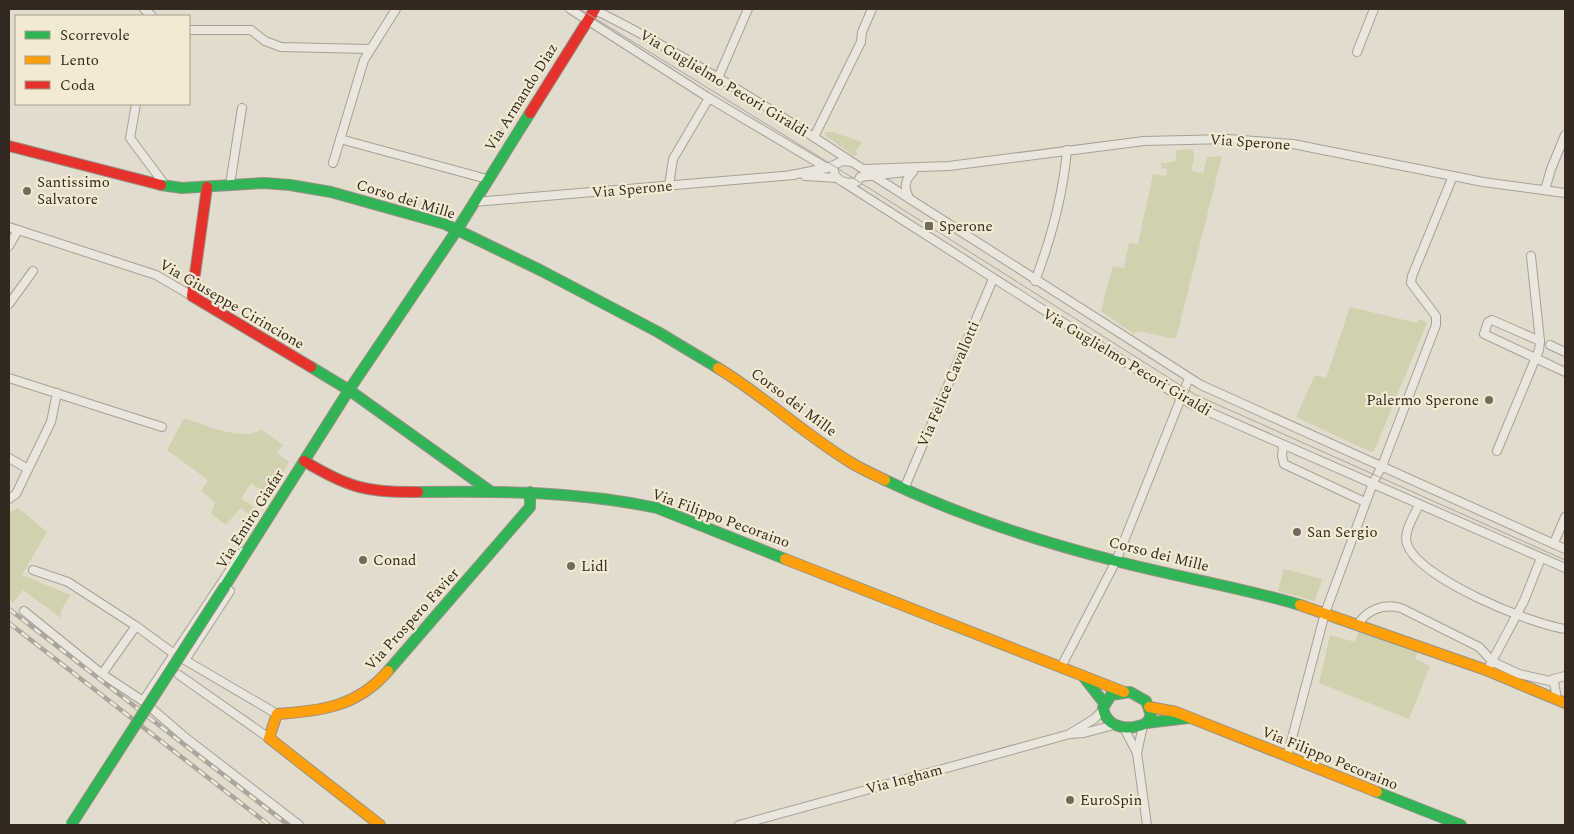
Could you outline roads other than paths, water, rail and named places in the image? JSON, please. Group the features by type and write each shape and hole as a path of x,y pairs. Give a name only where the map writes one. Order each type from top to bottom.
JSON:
{"street":[{"path":"333,163 364,60 396,9"},
{"name":"Via Guglielmo Pecori Giraldi","path":"570,9 709,98 810,157 993,279 1180,398 1284,446 1373,483 1419,506 1565,568"},
{"name":"Via Guglielmo Pecori Giraldi","path":"594,9 612,17 718,78 814,137 858,169"},
{"name":"Via Armando Diaz","path":"457,230 594,9"},
{"path":"718,78 748,9"},
{"path":"814,137 861,42 862,32 872,9"},
{"path":"1358,52 1374,9"},
{"path":"190,30 251,30 265,41 281,47 370,49"},
{"path":"669,186 673,159 709,98"},
{"path":"136,105 130,138 165,185"},
{"path":"230,184 242,108"},
{"path":"1545,190 1550,169 1565,134"},
{"path":"340,138 487,179"},
{"name":"Via Sperone","path":"932,167 1003,160 1106,145 1179,140 1264,142 1309,147 1453,176 1565,193"},
{"name":"Corso dei Mille","path":"9,146 182,188 230,184 290,185 331,192 445,224 564,282 658,332 752,388 796,425 851,463 904,489 988,523 1116,560 1266,595 1325,613 1357,626 1489,666 1561,701"},
{"path":"1035,281 1043,260 1064,181 1067,150"},
{"path":"806,172 810,166 810,157"},
{"path":"835,173 843,161 872,175 913,172 932,167"},
{"path":"858,169 932,167"},
{"path":"791,175 806,172 835,173 856,182 858,169"},
{"path":"910,200 905,186 906,180 913,172"},
{"path":"791,175 835,173"},
{"name":"Via Sperone","path":"474,202 791,175"},
{"name":"Via Guglielmo Pecori Giraldi","path":"872,175 1188,378 1246,407 1565,549"},
{"path":"1288,757 1325,613 1365,502 1382,466 1436,325 1436,316 1411,283 1412,276 1453,176"},
{"path":"192,296 207,187"},
{"name":"Via Giuseppe Cirincione","path":"9,227 156,276 350,390 490,490"},
{"path":"9,246 18,230"},
{"name":"Via Emiro Giafar","path":"71,825 228,589 262,527 304,461 457,230"},
{"path":"1498,451 1536,359 1540,340 1530,256"},
{"path":"9,304 33,271"},
{"name":"Via Felice Cavallotti","path":"904,489 993,279"},
{"path":"1540,340 1492,320 1488,322 1484,334 1565,372"},
{"path":"1550,345 1565,352"},
{"path":"9,378 162,427"},
{"path":"1061,667 1116,560 1188,378"},
{"path":"9,499 16,494 51,422 57,393"},
{"path":"1284,446 1282,456 1284,464 1365,502"},
{"path":"9,458 28,469"},
{"name":"Via Filippo Pecoraino","path":"304,461 341,482 390,492 452,490 530,492 601,497 656,508 1124,692 1141,697 1149,707 1176,712 1461,825"},
{"path":"452,490 461,484 467,474"},
{"name":"Via Prospero Favier","path":"278,714 319,711 353,700 383,677 530,507 530,492"},
{"path":"1419,506 1406,538 1407,546 1436,573 1469,594 1517,615 1535,622 1565,629"},
{"path":"1554,544 1565,517"},
{"path":"142,701 236,559 262,527"},
{"path":"1489,666 1517,615 1540,558"},
{"path":"33,570 68,582 136,626 173,653 278,714 269,738"},
{"path":"185,660 228,589"},
{"path":"1357,626 1365,613 1389,605 1400,608 1479,647 1489,666 1554,682"},
{"path":"24,612 102,674 142,701 186,738 299,825"},
{"path":"102,674 136,626"},
{"path":"179,675 269,738 380,825"},
{"path":"1083,675 1104,706 1107,719 1125,730 1137,753 1147,825"},
{"path":"1561,701 1553,679 1565,676"},
{"path":"1070,734 1094,719 1111,695 1124,692"},
{"path":"1137,753 1144,725 1150,718 1149,707"},
{"name":"Via Filippo Pecoraino","path":"1125,730 1189,718"},
{"path":"1070,734 1084,734 1114,725"},
{"name":"Via Ingham","path":"739,825 1070,734"}],"tram line":[{"path":"580,9 834,166 1196,395 1565,560"}],"railway":[{"path":"9,609 288,825"},
{"path":"9,623 269,825"}],"place":[{"name":"Santissimo Salvatore","path":"27,191"},
{"name":"Sperone","path":"929,226"},
{"name":"Palermo Sperone","path":"1489,400"},
{"name":"San Sergio","path":"1297,532"},
{"name":"Conad","path":"363,560"},
{"name":"Lidl","path":"571,566"},
{"name":"EuroSpin","path":"1070,800"}]}
